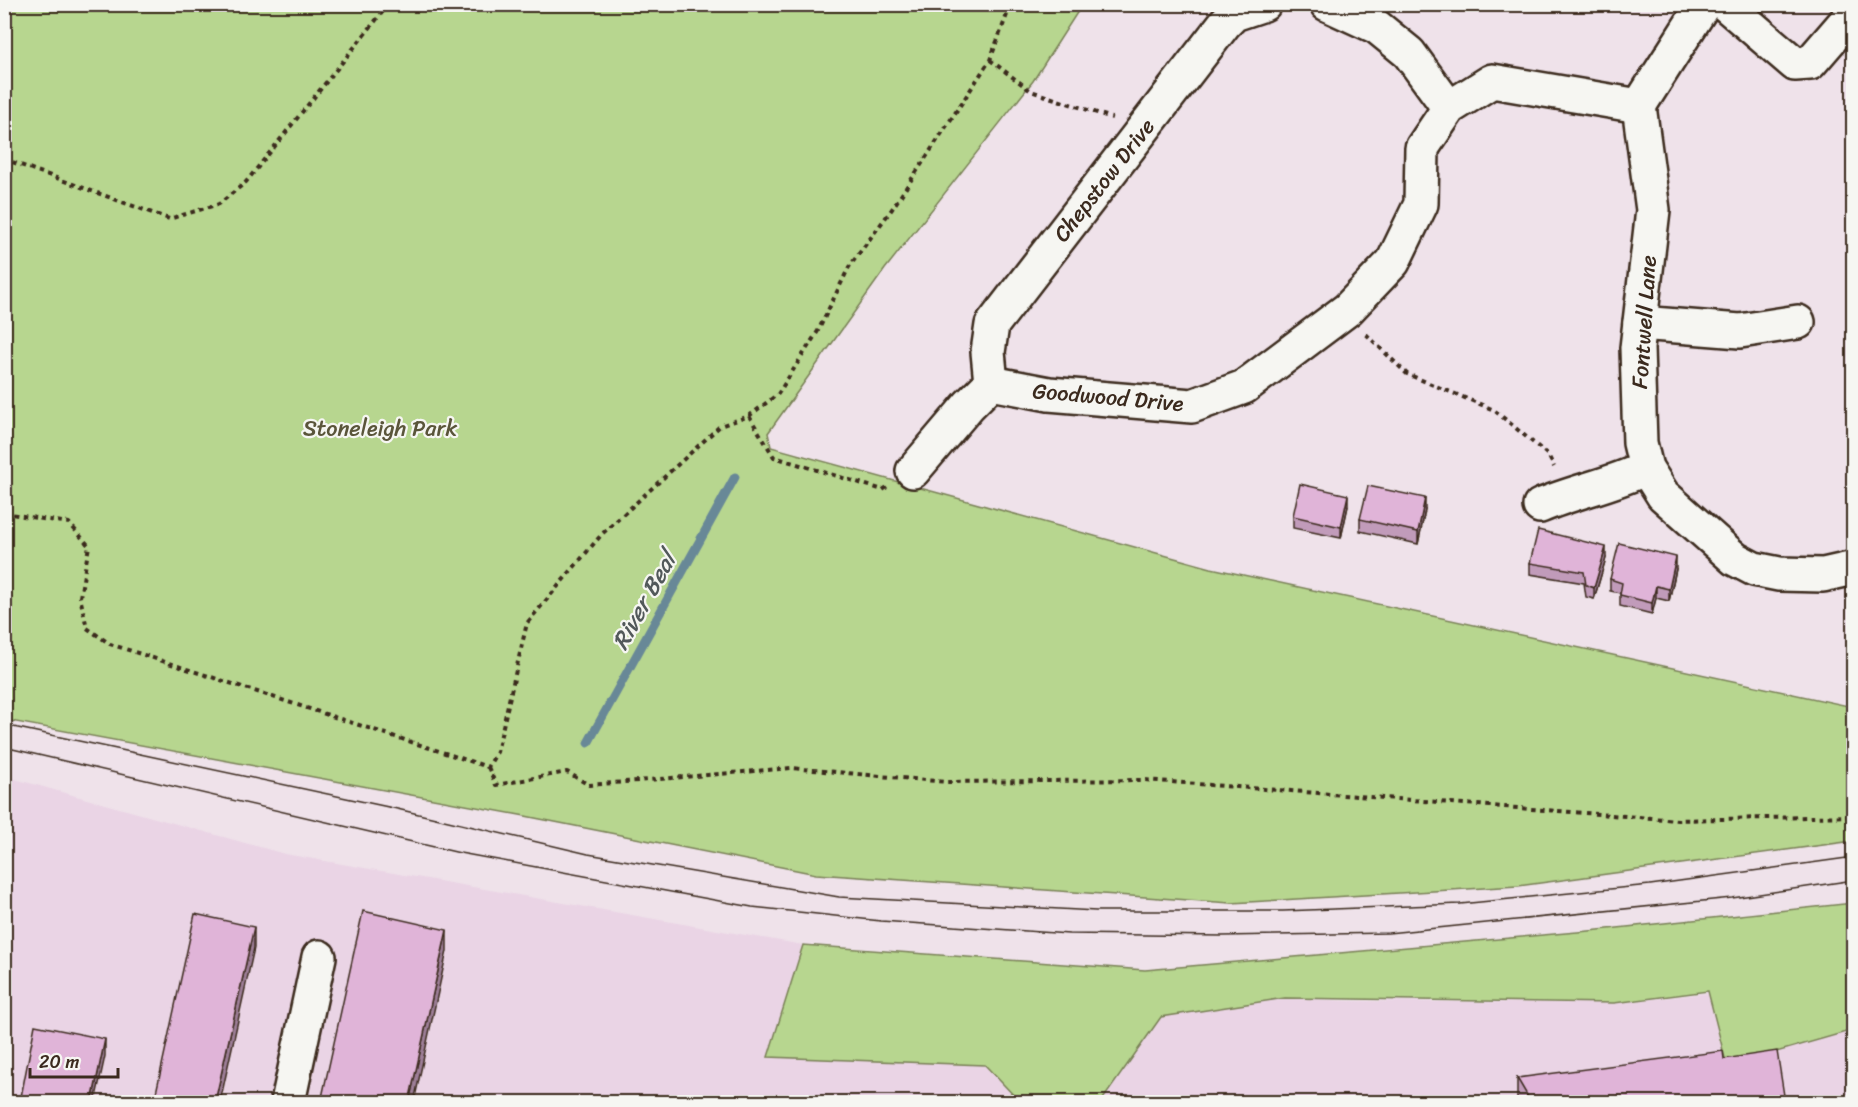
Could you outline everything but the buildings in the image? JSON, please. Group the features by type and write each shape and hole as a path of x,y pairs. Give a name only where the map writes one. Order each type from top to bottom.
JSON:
{"street":[{"path":"1327,4 1377,27 1409,53 1449,108"},
{"path":"1640,106 1704,4"},
{"path":"1725,4 1796,64 1802,66 1810,63 1854,12"},
{"name":"Chepstow Drive","path":"991,383 988,352 992,325 1143,128 1242,8"},
{"name":"Goodwood Drive","path":"991,383 1048,394 1192,406 1244,387 1344,312 1393,262 1421,204 1422,148 1449,108 1492,81 1640,106"},
{"name":"Fontwell Lane","path":"1640,106 1653,210 1637,348 1640,443 1646,468 1663,495 1735,559 1754,569 1779,574 1823,575 1854,568"},
{"path":"1640,323 1740,331 1798,322"},
{"path":"913,471 969,405 991,383"},
{"path":"1554,500 1624,479 1646,468"},
{"path":"288,1102 319,957"}],"path":[{"path":"4,159 169,219 219,204 246,182 389,4"},
{"path":"488,767 497,752 527,622 602,534 720,426 749,416 778,394 818,331 849,267 892,208 990,60 1011,4"},
{"path":"990,60 1031,91 1143,128"},
{"path":"1344,312 1407,374 1494,410 1548,455 1554,500"},
{"path":"749,416 774,457 883,490 913,471"},
{"path":"4,513 69,523 89,546 80,597 87,628 110,644 488,767 496,785 567,772 589,785 791,768 947,782 1144,780 1678,820 1854,816"}],"shaded area":[{"path":"4,776 285,854 803,945 804,965 1344,1001 1614,1003 1709,993 1727,1066 1853,1030 1853,1102 5,1102"}],"green space":[{"name":"Stoneleigh Park","path":"5,5 1082,5 1033,81 885,269 768,433 771,447 1211,568 1853,707 1853,841 1518,886 1231,903 816,874 520,815 5,720"},
{"path":"1853,903 1853,1030 1727,1066 1708,991 1614,1003 1285,998 1161,1017 1101,1102 1020,1102 985,1065 768,1057 803,945 1145,970 1589,931"}],"waterway":[{"name":"River Beal","path":"588,743 735,477"}],"tram line":[{"path":"4,725 393,808 588,854 839,897 1096,911 1283,911 1460,904 1650,885 1854,857"},
{"path":"4,747 460,853 752,907 881,921 1069,934 1222,936 1388,933 1732,898 1854,880"}]}
